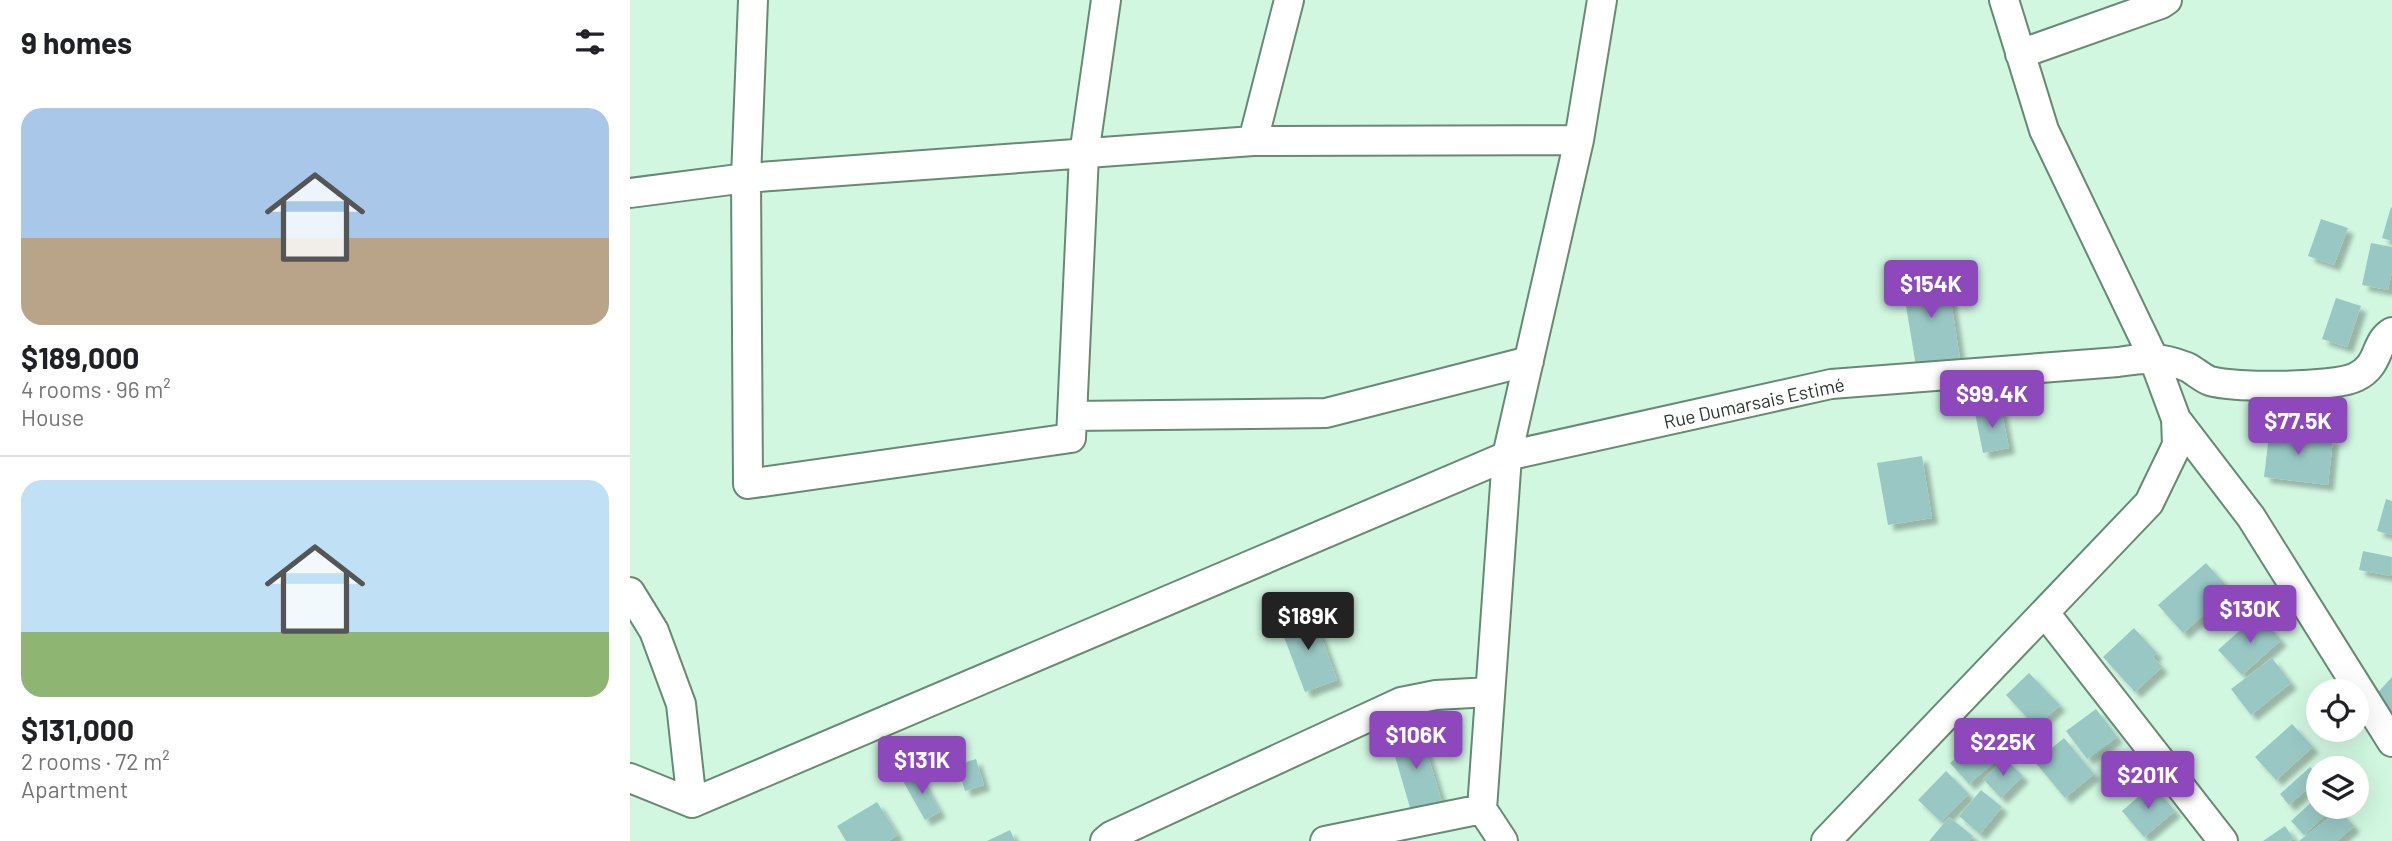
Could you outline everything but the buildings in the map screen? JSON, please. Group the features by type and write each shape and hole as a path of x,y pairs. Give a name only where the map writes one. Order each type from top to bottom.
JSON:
{"street":[{"path":"752,0 746,178 748,484 1071,438 1084,155 1106,0"},
{"path":"1253,141 1289,0"},
{"path":"1503,841 1482,809 1507,456 1579,140 1602,0"},
{"path":"1826,841 2149,503 2178,445 2176,419 2153,357 2044,130 2004,0"},
{"path":"2020,54 2167,0"},
{"path":"630,193 746,178 1253,141 1579,140"},
{"name":"Rue Dumarsais Estimé","path":"692,803 1507,456 1831,384 2153,357 2188,368 2208,380 2235,386 2324,383 2354,378 2370,368 2385,336 2392,332"},
{"path":"1072,416 1326,414 1529,361"},
{"path":"2176,419 2251,517 2392,742"},
{"path":"630,592 654,631 681,704 692,803 630,778"},
{"path":"2045,613 2223,841"},
{"path":"1105,841 1155,814 1401,702 1436,695 1490,692"},
{"path":"1325,841 1482,809"}]}
